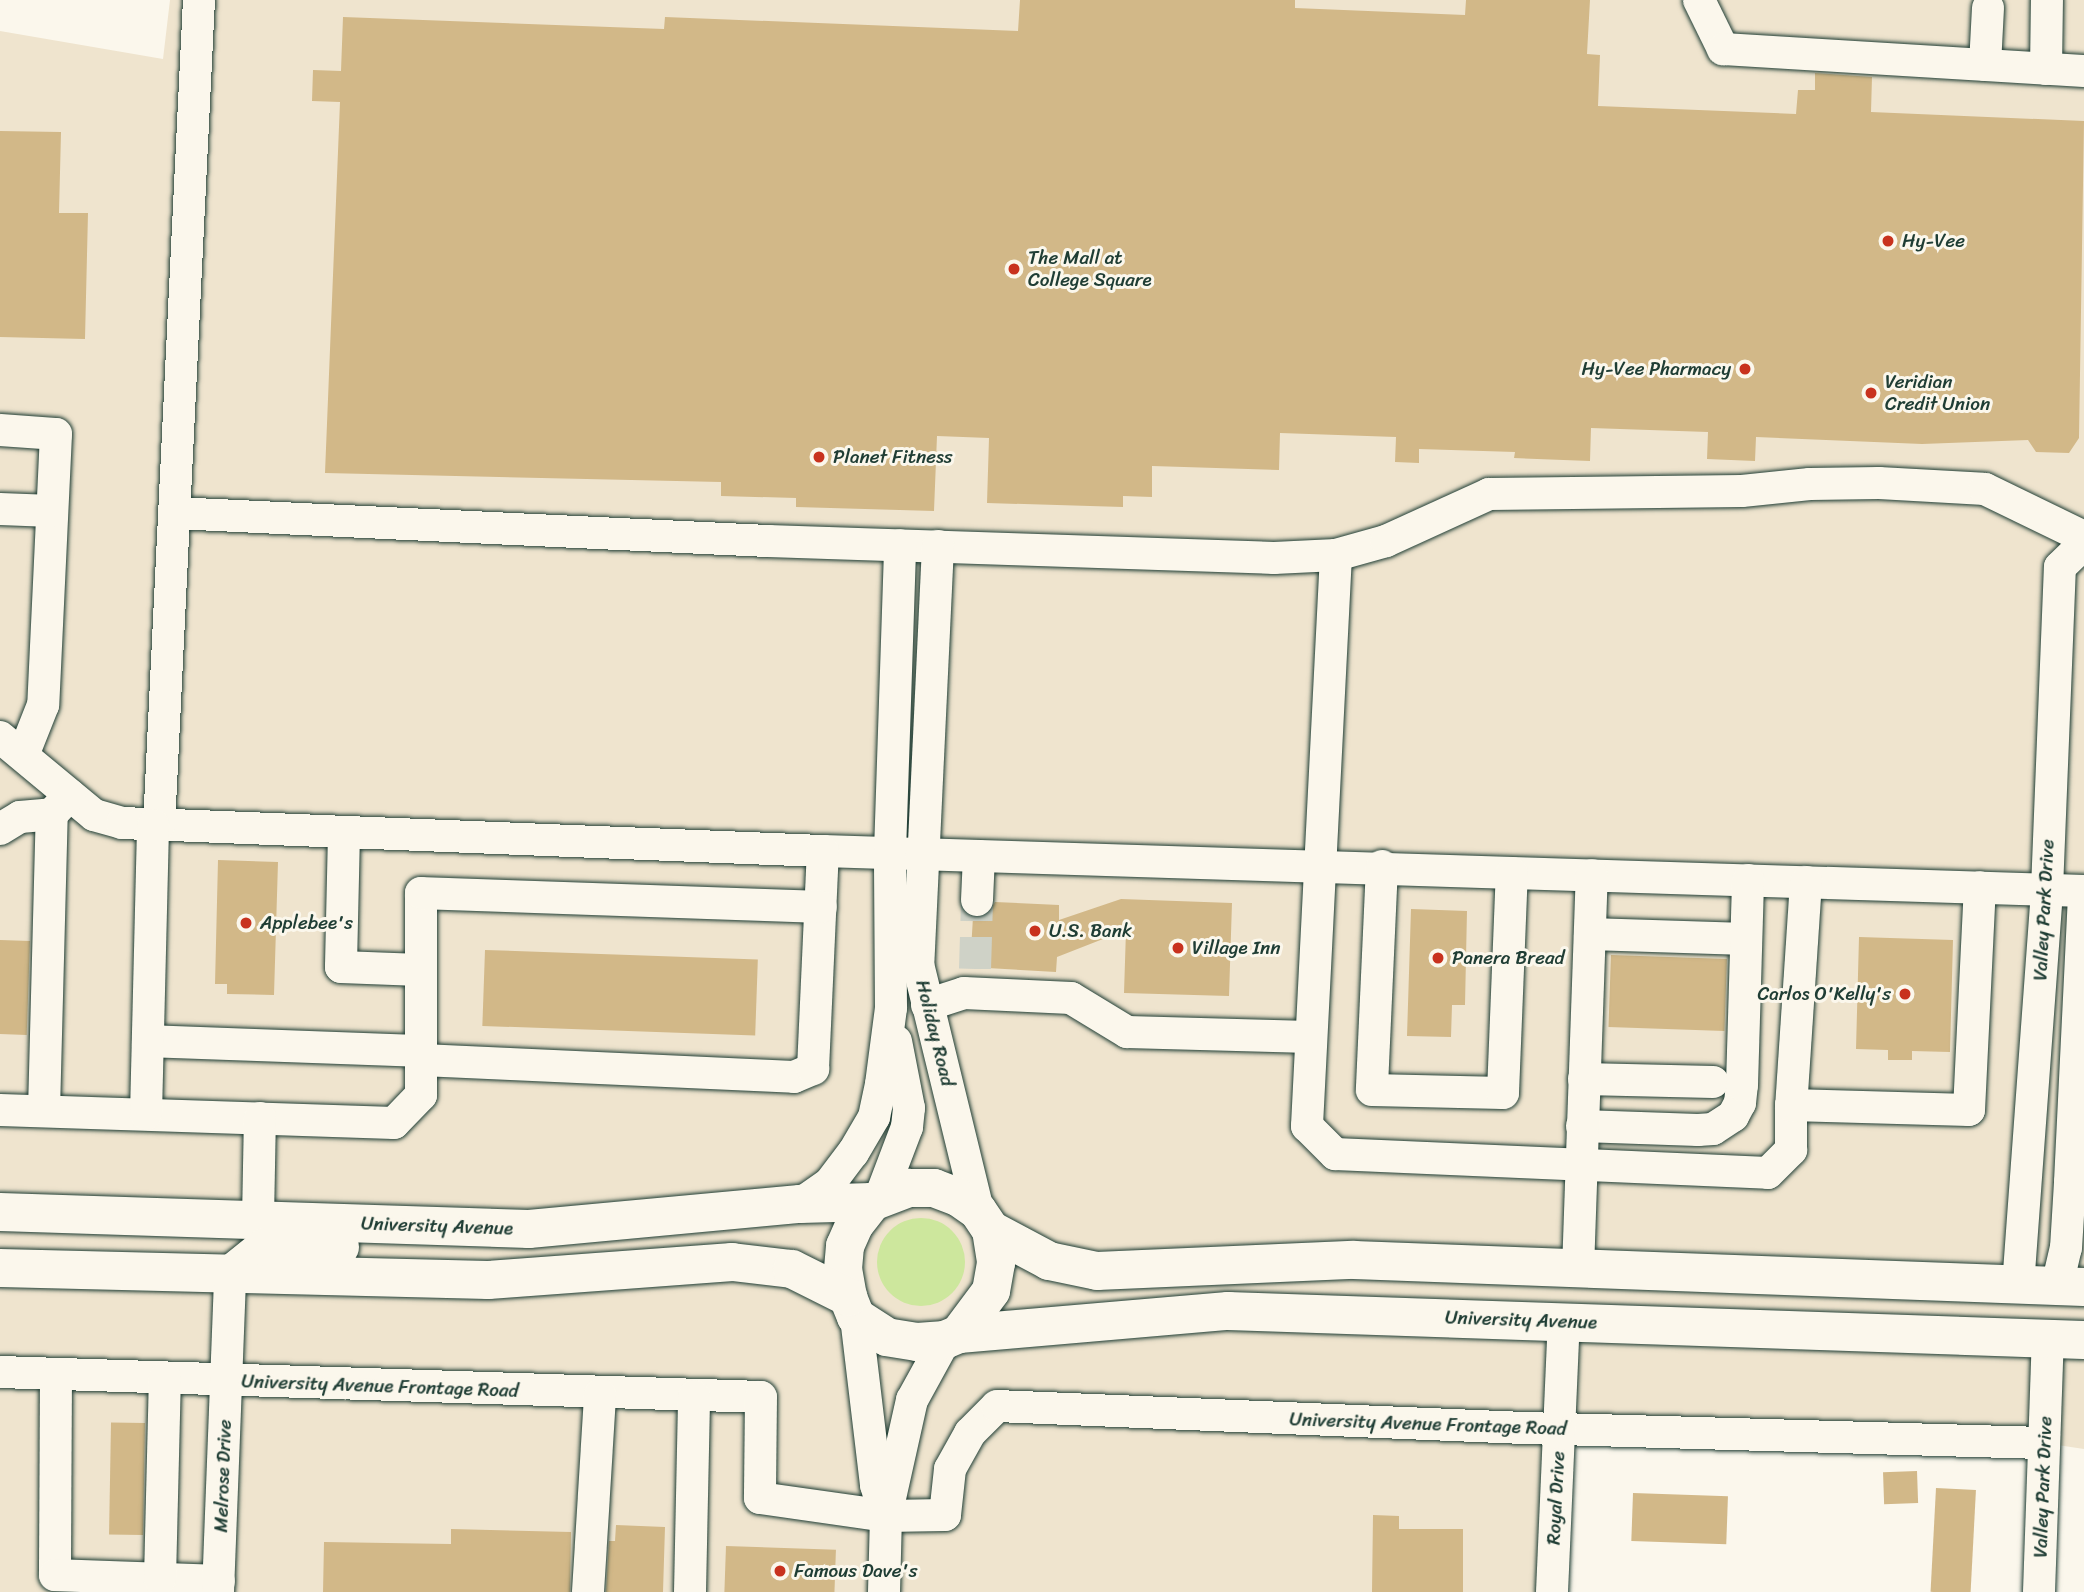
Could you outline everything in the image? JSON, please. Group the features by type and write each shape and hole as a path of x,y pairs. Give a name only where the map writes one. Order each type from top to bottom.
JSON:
{"main road":[{"path":"852,1307 845,1246 876,1200 909,1188 934,1188 1049,1261 1097,1271 1354,1261 2071,1287"},
{"name":"University Avenue","path":"0,1212 529,1229 800,1204 876,1200"},
{"path":"0,1268 488,1280 744,1262 792,1269 852,1307 887,1337 917,1342 952,1337 991,1291 996,1263 985,1221"},
{"path":"230,1275 265,1247 369,1248 460,1227"},
{"path":"1564,1321 1593,1294 1712,1296 1795,1278"},
{"path":"1796,1329 1864,1305 2000,1308 2071,1287"},
{"name":"University Avenue","path":"952,1337 1227,1311 2066,1340"}],"street":[{"path":"146,1114 156,825 199,0"},
{"path":"1699,0 1723,49 2084,71"},
{"path":"2046,69 2047,0"},
{"path":"1985,65 1988,8"},
{"path":"0,430 56,434 43,705 12,745 61,805 44,1111"},
{"path":"174,513 900,545 1274,558 1336,555 1386,541 1489,494 1742,491 1810,484 1985,489 2084,537"},
{"path":"0,509 52,512"},
{"name":"Valley Park Drive","path":"2018,1286 2047,889 2060,567 2084,544"},
{"name":"Holiday Road","path":"800,1204 830,1184 873,1117 891,1008 890,852 900,545"},
{"name":"Holiday Road","path":"938,546 918,964 985,1221"},
{"path":"1336,555 1307,1126 1335,1154 1768,1173 1791,1150 1791,1105 1806,882"},
{"path":"0,829 20,817 61,805 94,815 156,825 344,833 2084,891"},
{"path":"344,833 341,967 420,970"},
{"path":"148,1041 794,1077 813,1069 824,851"},
{"path":"978,900 979,856"},
{"path":"1382,866 1372,1090 1503,1093 1512,873"},
{"path":"1577,1270 1592,875"},
{"path":"1582,1126 1698,1130 1713,1129 1733,1116 1741,1094 1748,880"},
{"path":"1791,1105 1969,1110 1980,887"},
{"name":"Valley Park Drive","path":"2071,1287 2066,1248 2077,1183 2084,891"},
{"path":"0,1110 394,1123 421,1095 421,893 821,907"},
{"path":"1590,934 1746,939"},
{"path":"927,1005 975,981 1072,999 1127,1032 1310,1037"},
{"name":"Holiday Road","path":"876,1200 907,1127 909,1108 891,1008"},
{"path":"1584,1079 1713,1082"},
{"path":"258,1219 260,1118"},
{"name":"Melrose Drive","path":"219,1586 230,1275"},
{"path":"852,1307 876,1485 886,1516"},
{"name":"Royal Drive","path":"1552,1592 1564,1321"},
{"path":"884,1592 886,1516 912,1399 952,1337"},
{"name":"Valley Park Drive","path":"2039,1592 2044,1443 2066,1340"},
{"name":"University Avenue Frontage Road","path":"0,1372 600,1394 761,1397 760,1498 886,1516 945,1515 950,1469 970,1433 997,1406 1559,1429 2044,1443"},
{"path":"56,1374 55,1575 160,1579 219,1586"},
{"path":"160,1579 165,1378"},
{"path":"590,1588 600,1394"},
{"path":"690,1592 694,1396"},
{"path":"678,1592 679,1536 691,1526"}],"shaded area":[{"path":"170,0 2084,0 2084,1449 2044,1443 1560,1429 1552,1592 0,1592 0,31 163,59"}],"green space":[{"path":"921,1218 938,1221 952,1231 962,1245 965,1262 962,1279 952,1293 938,1303 921,1306 904,1303 890,1293 880,1279 877,1262 880,1245 890,1231 904,1221"}],"building":[{"name":"The Mall at College Square","path":"1020,0 1295,0 1295,8 1465,15 1466,0 1590,0 1587,54 1600,55 1598,106 1796,114 1798,90 1815,90 1815,73 1872,77 1871,112 2084,121 2079,438 2069,453 2036,452 2028,440 1922,444 1756,437 1755,461 1707,459 1708,432 1591,428 1590,461 1514,458 1515,452 1419,449 1419,463 1395,462 1396,437 1280,433 1279,470 1152,466 1152,497 1123,496 1123,507 987,503 989,438 937,436 934,511 796,507 796,498 721,496 721,482 325,473 340,102 312,101 313,70 341,71 343,17 664,29 665,17 1018,31"},
{"path":"0,131 61,132 59,213 88,213 85,339 0,337"},
{"name":"Applebee's","path":"218,860 278,862 274,995 227,994 227,984 215,984"},
{"path":"1121,899 1232,903 1229,996 1124,993 1126,930 1057,957 1056,972 970,967 973,917 986,916 995,902 1059,905 1059,920"},
{"name":"Panera Bread","path":"1411,909 1467,911 1465,1005 1452,1005 1451,1037 1407,1036"},
{"name":"Carlos O'Kelly's","path":"1859,937 1953,940 1950,1052 1912,1051 1912,1060 1888,1060 1888,1050 1856,1049"},
{"path":"0,940 30,941 27,1035 0,1034"},
{"path":"485,950 758,960 755,1035 482,1026"},
{"path":"1611,955 1727,959 1724,1031 1608,1027"},
{"path":"111,1422 145,1423 143,1535 109,1534"},
{"path":"1917,1471 1918,1503 1884,1504 1883,1472"},
{"path":"1936,1488 1976,1490 1971,1592 1931,1592"},
{"path":"1633,1493 1728,1496 1726,1544 1631,1541"},
{"path":"1373,1515 1399,1516 1399,1529 1463,1529 1463,1592 1372,1592"},
{"path":"616,1525 665,1527 663,1592 606,1592 609,1541 615,1541"},
{"path":"451,1529 571,1532 570,1592 323,1592 324,1542 451,1544"},
{"name":"Famous Dave's","path":"726,1546 836,1550 834,1592 724,1592"}],"tunnel":[{"path":"975,969 977,900"}],"place":[{"name":"Hy-Vee","path":"1888,241"},
{"name":"The Mall at College Square","path":"1014,269"},
{"name":"Hy-Vee Pharmacy","path":"1745,369"},
{"name":"Veridian Credit Union","path":"1871,393"},
{"name":"Planet Fitness","path":"819,457"},
{"name":"Applebee's","path":"246,923"},
{"name":"U.S. Bank","path":"1035,931"},
{"name":"Village Inn","path":"1178,948"},
{"name":"Panera Bread","path":"1438,958"},
{"name":"Carlos O'Kelly's","path":"1905,994"},
{"name":"Famous Dave's","path":"780,1571"}]}
